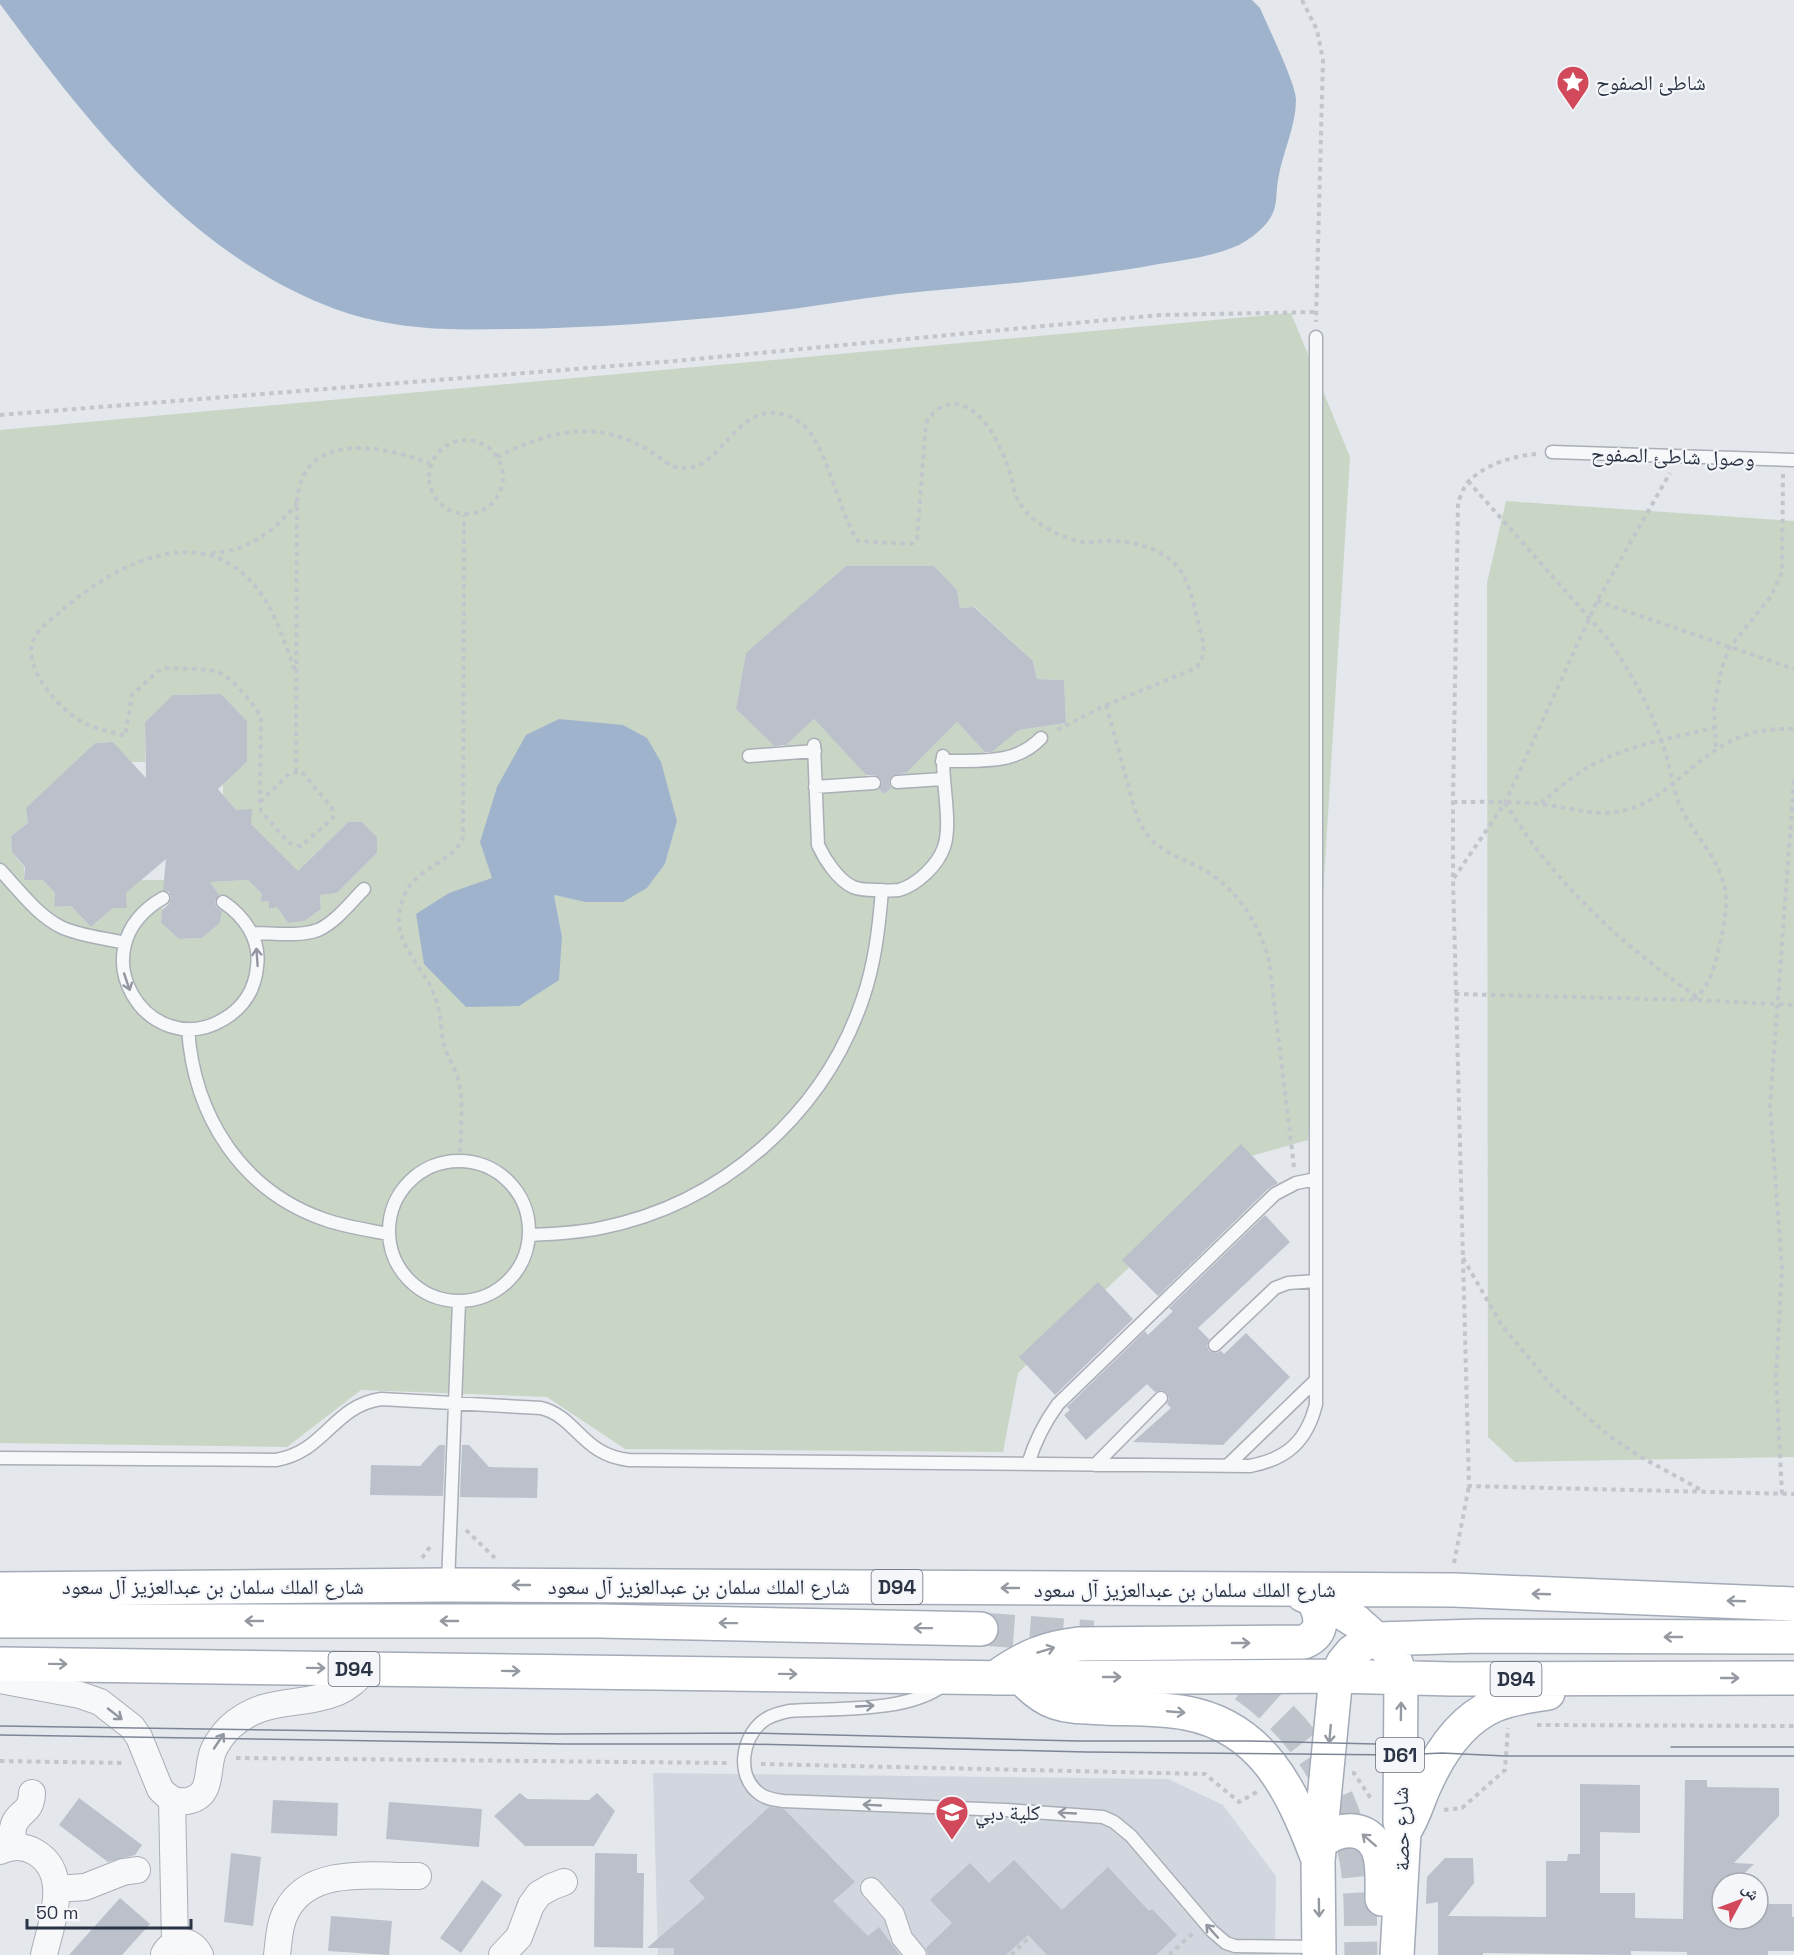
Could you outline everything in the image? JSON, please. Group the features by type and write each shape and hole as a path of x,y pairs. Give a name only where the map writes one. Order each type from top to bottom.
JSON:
{"main road":[{"name":"شارع الملك سلمان بن عبدالعزيز آل سعود","path":"0,1589 448,1585 1297,1593 1454,1590 1794,1604"},
{"name":"شارع حصة","path":"1297,1593 1335,1608 1357,1622 1388,1650 1401,1677 1400,1822 1404,1832 1396,1955"},
{"path":"1297,1593 1320,1611 1320,1626 1311,1639 1305,1642 1080,1644 1057,1647 1034,1654 1013,1665 1009,1678 1053,1703 1072,1707 1185,1713 1208,1718 1230,1728 1262,1753 1282,1779 1319,1852"},
{"path":"0,1621 600,1621 981,1629"},
{"path":"1452,1678 1427,1671 1422,1666 1419,1654 1426,1642 1453,1636"},
{"path":"1319,1951 1319,1852 1336,1676 1352,1652 1364,1644 1377,1639 1453,1636 1794,1637"},
{"name":"D94","path":"0,1664 1009,1678 1336,1676 1794,1678"},
{"path":"1404,1832 1411,1822 1431,1773 1442,1753 1477,1715 1512,1700 1630,1678"},
{"path":"1319,1852 1328,1836 1338,1831 1349,1830 1360,1833 1376,1846 1380,1857 1384,1928 1396,1955"}],"street":[{"path":"0,1680 80,1695 100,1702 140,1737 160,1789 182,1800 203,1793 207,1785 213,1750 220,1738 243,1717 260,1708 338,1692 354,1682 367,1669"},
{"path":"32,1793 32,1803 27,1811 15,1821 6,1849 30,1848 45,1857 54,1872 56,1889 52,1923 44,1955"},
{"path":"182,1800 182,1949"},
{"path":"56,1889 86,1887 123,1872 137,1870"},
{"path":"277,1955 281,1924 287,1909 309,1886 339,1877 418,1876"},
{"path":"515,1952 531,1905 539,1894 564,1882"},
{"path":"871,1888 894,1914 902,1938 916,1955"}],"lane":[{"path":"0,1458 276,1460 288,1458 307,1449 350,1410 381,1399 534,1407 548,1410 557,1414 598,1451 618,1459 1250,1466 1277,1459 1299,1442 1313,1418 1316,1404 1316,337"},
{"name":"وصول شاطئ الصفوح","path":"1552,452 1789,460"},
{"path":"749,756 815,748 817,840 824,857 853,887 863,890 898,890 910,885 934,865 944,849 946,832 943,758 1007,759 1020,754 1041,738"},
{"path":"897,782 943,779"},
{"path":"815,787 874,783"},
{"path":"0,870 36,908 54,923 72,931 125,943"},
{"path":"252,933 301,933 320,929 337,916 364,889"},
{"path":"529,1235 602,1228 637,1219 671,1206 735,1171 789,1123 818,1087 850,1032 873,963 882,890"},
{"path":"163,898 139,916 130,929 122,958 124,973 128,988 146,1012 159,1021 188,1029 218,1023 231,1015 246,999 256,978 258,963 252,933 234,909 223,902"},
{"path":"188,1029 194,1077 202,1100 224,1143 240,1162 278,1196 301,1209 325,1220 388,1234"},
{"path":"460,1161 488,1167 510,1183 519,1194 525,1207 529,1235 521,1264 512,1277 488,1295 474,1300 459,1301 444,1299 416,1287 396,1263 388,1234 393,1206 408,1182 432,1166 460,1161"},
{"path":"1028,1464 1045,1422 1058,1404 1275,1194 1296,1183 1316,1179"},
{"path":"1215,1345 1275,1288 1288,1283 1316,1281"},
{"path":"448,1585 459,1301"},
{"path":"1227,1466 1316,1380"},
{"path":"1095,1465 1161,1398"},
{"path":"954,1677 932,1694 907,1702 775,1714 762,1722 752,1733 747,1744 743,1763 751,1785 760,1794 770,1799 783,1801 1006,1810 1103,1817 1114,1822 1131,1836 1204,1922 1226,1943 1286,1951 1319,1951"}],"path":[{"path":"1302,0 1317,30 1323,60 1316,337"},
{"path":"0,415 663,362 1160,315 1316,312"},
{"path":"496,457 541,437 576,431 623,438 651,451 671,466 695,467 706,460 743,423 754,417 778,414 800,422 816,440 858,541 910,544 917,538 926,423 930,416 942,406 962,405 971,410 991,431 1006,460 1016,496 1024,510 1035,520 1064,536 1083,542 1112,541 1154,550 1173,562 1185,578 1204,642 1205,649 1201,662 1190,672 1107,705 1041,738"},
{"path":"455,441 478,442 496,457 503,479 501,490 487,508 464,515 443,507 435,498 428,476 436,454 445,446 455,441"},
{"path":"296,772 298,491 308,469 326,453 338,450 354,448 385,450 431,464"},
{"path":"1453,1569 1469,1486 1453,879 1458,502 1468,482 1489,466 1520,455 1552,452"},
{"path":"1453,879 1505,802 1597,601 1680,456"},
{"path":"1716,747 1714,728 1716,690 1721,670 1730,647 1771,596 1782,572 1789,460"},
{"path":"1468,482 1607,638 1623,661 1637,685 1662,741 1673,784 1683,811 1719,869 1727,897 1727,910 1714,970 1707,986 1695,999"},
{"path":"260,802 290,773 302,772 332,808 333,818 301,846 288,843 261,811 260,802 261,717 255,706 226,678 217,672 165,668 158,671 132,695 125,736 85,723 56,699 38,676 31,660 33,640 39,631 100,582 143,561 166,554 225,552 254,542 271,531 297,503"},
{"path":"460,1161 459,1083 446,1052 438,1005 424,975 406,950 399,925 399,912 407,889 423,872 457,848 463,837 464,515"},
{"path":"207,553 227,562 245,575 264,597 278,624 296,673"},
{"path":"1597,601 1794,669"},
{"path":"1107,705 1134,807 1145,831 1164,850 1195,865 1229,889 1244,905 1263,941 1269,960 1296,1183"},
{"path":"1540,804 1563,783 1612,756 1714,728"},
{"path":"1453,802 1540,804 1593,814 1615,813 1646,803 1673,784 1716,747 1735,738 1756,732 1794,729"},
{"path":"1782,1494 1776,1377 1782,1268 1770,1106 1794,782"},
{"path":"1505,802 1540,854 1596,916 1652,966 1695,999"},
{"path":"1455,994 1695,999 1794,1005"},
{"path":"1462,1257 1501,1324 1551,1385 1616,1440 1640,1456 1706,1492"},
{"path":"1469,1486 1794,1494"},
{"path":"1530,1725 1551,1723 1794,1726"},
{"path":"1463,1728 1519,1726"},
{"path":"0,1761 151,1763"},
{"path":"1169,1955 1204,1922"},
{"path":"1011,1955 1030,1937"}],"shaded area":[{"name":"كلية دبي","path":"653,1773 1168,1779 1223,1805 1276,1876 1275,1955 658,1955"}],"green space":[{"path":"1291,313 1350,457 1308,1140 1244,1158 1018,1373 1003,1452 625,1449 547,1397 361,1390 287,1447 0,1443 0,430","holes":["846,566 934,566 957,590 960,608 975,607 1033,661 1037,679 1064,680 1066,723 1019,730 988,755 957,722 884,794 814,719 779,751 736,709 746,654","221,694 247,721 247,762 223,784 223,795 236,810 251,810 251,824 303,877 305,864 348,822 362,822 377,837 377,853 337,893 320,895 321,909 305,921 288,923 277,907 269,909 269,901 260,902 262,894 248,880 210,882 223,902 220,923 202,938 179,939 161,923 163,898 174,880 141,880 126,893 126,907 113,908 91,927 71,906 54,907 55,893 43,880 24,879 24,867 12,852 11,836 28,823 27,808 95,743 113,742 131,762 145,762 145,722 174,695","677,821 665,864 647,888 585,902 554,895 562,937 449,893"]},
{"path":"1506,501 1794,521 1794,1457 1515,1462 1488,1437 1487,583"}],"water":[{"path":"0,0 1252,0 1260,8 1287,69 1296,100 1291,130 1280,170 1273,214 1253,236 1230,249 1210,255 1094,274 898,294 721,317 544,328 420,327 376,321 335,309 283,285 234,256 189,221 146,182 107,139 34,50 0,4"},
{"path":"559,719 623,725 647,738 661,762 677,821 665,864 647,888 623,902 585,902 554,895 562,937 559,980 519,1006 466,1007 424,964 416,914 449,893 492,878 480,842 497,787 526,735"}],"building":[{"path":"846,566 934,566 957,590 960,608 974,607 1033,661 1037,679 1064,680 1066,723 1019,730 992,752 985,752 957,722 906,773 892,776 889,782 891,788 884,794 879,789 882,783 880,778 866,775 814,719 786,745 774,746 736,709 746,653"},
{"path":"221,694 247,721 247,762 218,789 236,810 252,809 251,824 298,871 348,822 362,822 377,837 377,853 337,893 320,895 321,909 305,921 288,923 277,907 269,909 269,901 260,902 262,894 248,880 210,882 219,895 215,902 222,911 220,923 202,938 179,939 161,923 162,910 169,904 171,897 169,892 163,890 166,859 126,893 127,908 113,908 91,927 71,906 54,907 55,893 43,880 24,880 25,867 12,852 11,836 28,823 26,808 95,743 113,742 146,778 145,722 173,695"},
{"path":"1241,1144 1278,1183 1269,1188 1158,1296 1122,1260"},
{"path":"1265,1215 1290,1242 1198,1328 1209,1339 1207,1346 1209,1351 1216,1353 1221,1351 1224,1354 1246,1333 1290,1377 1223,1445 1133,1442 1171,1408 1167,1404 1169,1399 1167,1393 1162,1390 1155,1392 1147,1384 1086,1440 1064,1415 1070,1410 1067,1407 1145,1331 1148,1335 1173,1311 1169,1308"},
{"path":"1098,1282 1133,1319 1055,1395 1019,1357"},
{"path":"439,1445 445,1445 443,1496 370,1495 371,1465 420,1466"},
{"path":"462,1445 469,1445 489,1467 538,1468 537,1498 460,1497"},
{"path":"1685,1780 1707,1780 1707,1787 1779,1788 1779,1816 1734,1863 1754,1864 1747,1871 1710,1871 1710,1931 1770,1931 1770,1904 1792,1904 1794,1951 1768,1951 1768,1955 1687,1955 1687,1952 1631,1951 1631,1955 1483,1953 1483,1955 1438,1955 1438,1902 1426,1904 1427,1877 1445,1858 1473,1858 1474,1883 1448,1916 1546,1917 1546,1861 1567,1861 1568,1854 1580,1854 1580,1784 1640,1785 1640,1833 1600,1832 1600,1893 1635,1893 1635,1918 1683,1919"},
{"path":"520,1793 527,1799 589,1800 597,1793 615,1811 594,1846 525,1846 494,1816"},
{"path":"79,1798 142,1845 135,1855 108,1862 59,1825"},
{"path":"273,1800 338,1803 337,1836 271,1833"},
{"path":"389,1802 482,1809 479,1847 386,1839"},
{"path":"769,1807 784,1809 855,1882 833,1901 868,1936 879,1927 900,1955 674,1955 674,1948 647,1948 705,1898 689,1881"},
{"path":"231,1853 261,1857 253,1926 224,1922"},
{"path":"595,1853 637,1854 637,1873 644,1873 643,1948 594,1947"},
{"path":"1014,1860 1062,1910 1108,1867 1149,1911 1152,1909 1177,1935 1156,1955 1047,1955 1028,1935 1006,1955 928,1955 926,1948 952,1923 930,1900 970,1863 989,1883"},
{"path":"482,1880 502,1895 461,1953 440,1938"},
{"path":"120,1898 150,1924 122,1955 69,1955"},
{"path":"331,1916 392,1921 389,1955 328,1951"}],"tunnel":[{"path":"981,1629 1093,1637"},
{"path":"1156,1645 1192,1657 1225,1673 1283,1718 1306,1746 1326,1777 1342,1810 1353,1846 1359,1886 1361,1955"}],"tram line":[{"path":"0,1726 553,1734 752,1733 1078,1741 1249,1741 1419,1745"},
{"path":"0,1735 565,1744 747,1744 1086,1752 1794,1756"},
{"path":"1671,1747 1794,1747"}],"place":[{"name":"شاطئ الصفوح","path":"1573,111"},
{"name":"كلية دبي","path":"952,1841"}]}
